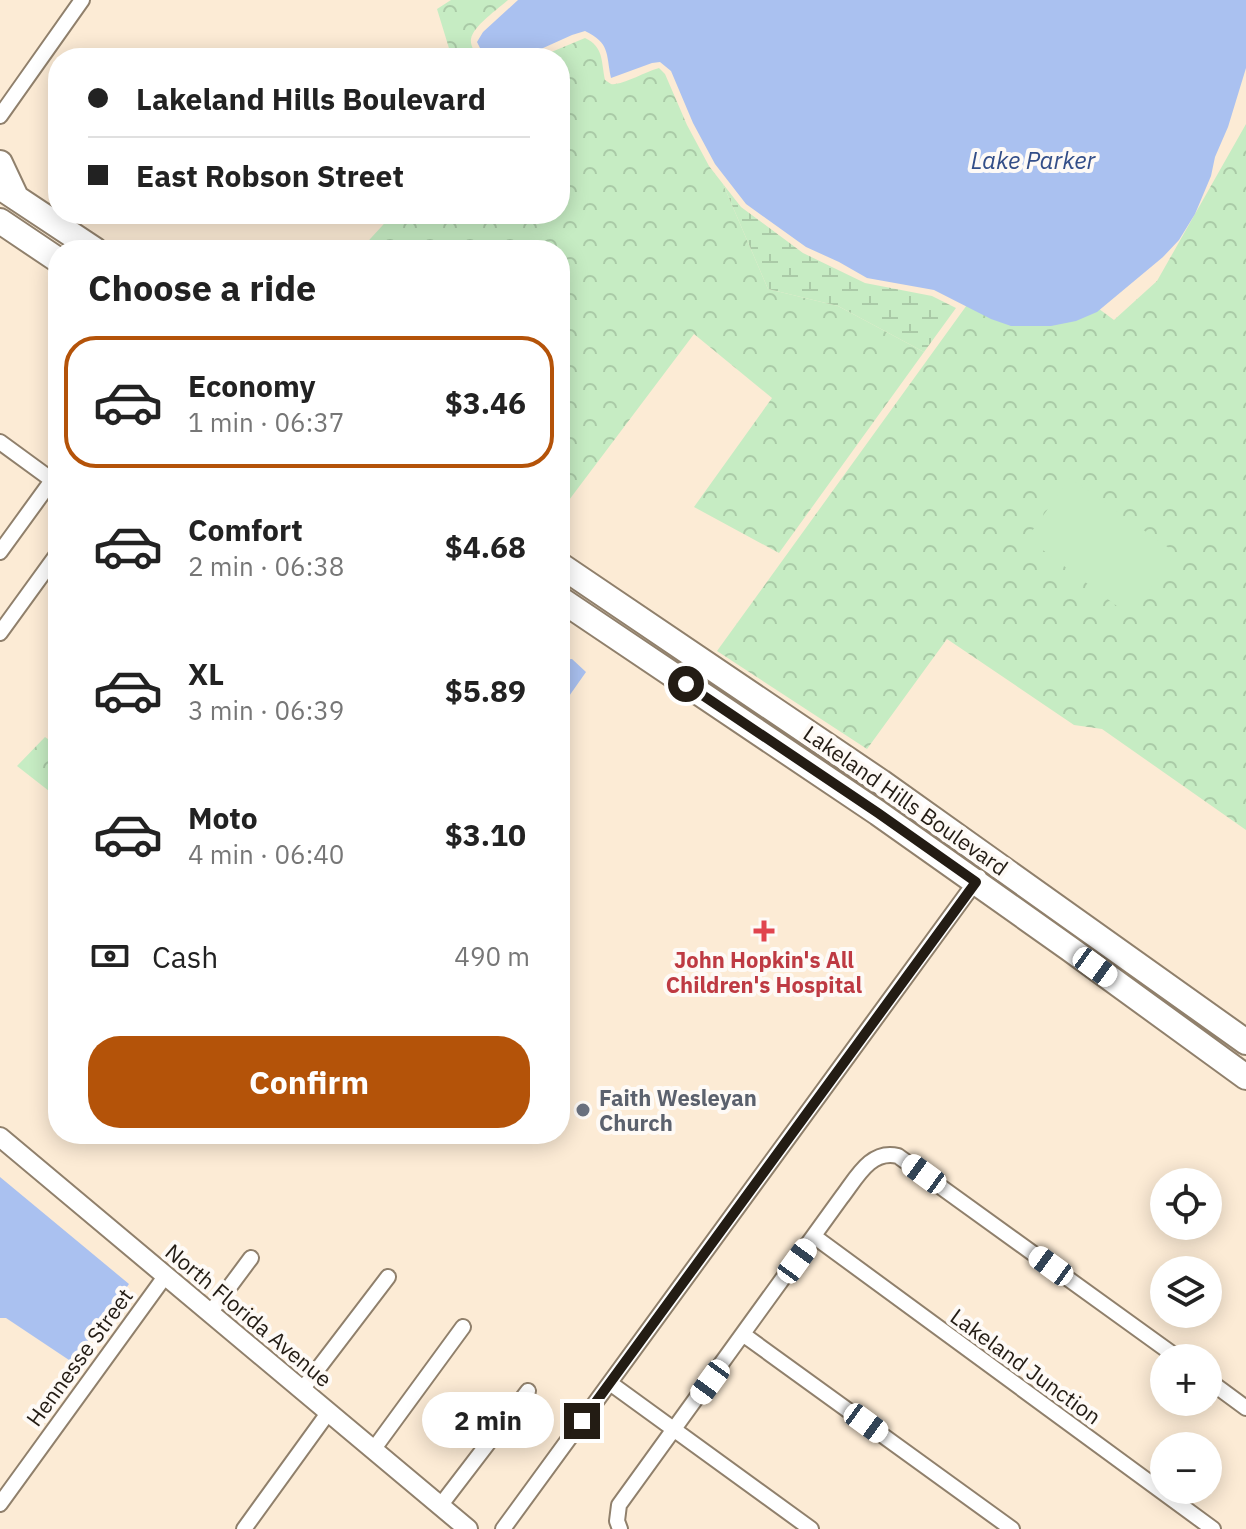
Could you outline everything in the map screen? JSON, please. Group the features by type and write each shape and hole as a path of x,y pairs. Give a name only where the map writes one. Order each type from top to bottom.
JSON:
{"main road":[{"path":"0,163 8,192 48,219"},
{"path":"0,221 48,253"},
{"path":"56,224 80,240"},
{"name":"Lakeland Hills Boulevard","path":"570,573 883,783 1246,1042"},
{"name":"Lakeland Hills Boulevard","path":"570,606 878,813 1246,1077"}],"street":[{"path":"48,48 82,0"},
{"path":"0,116 48,48"},
{"path":"0,442 48,472"},
{"path":"0,552 48,486"},
{"path":"0,633 48,567"},
{"path":"503,1529 992,859"},
{"name":"North Florida Avenue","path":"0,1138 468,1529"},
{"path":"620,1529 617,1521 619,1505 869,1162 878,1156 898,1156 1159,1344"},
{"name":"Lakeland Junction","path":"815,1237 1213,1529"},
{"path":"210,1313 251,1258"},
{"name":"Hennesse Street","path":"0,1504 166,1275"},
{"path":"301,1391 388,1277"},
{"path":"373,1450 463,1327"},
{"path":"744,1335 1012,1529"},
{"path":"610,1383 811,1529"},
{"path":"1222,1390 1246,1408"},
{"path":"440,1506 528,1391"},
{"path":"244,1529 328,1413"}],"green space":[{"path":"451,0 508,0 481,23 471,39 473,48 449,48 437,9"},
{"path":"585,38 591,42 599,50 605,80 611,84 659,68 665,74 687,125 709,166 723,184 768,289 838,306 924,352 779,553 694,507 772,398 694,334 570,499 570,240 369,240 384,224 570,224 570,48 561,48"},
{"path":"1246,124 1246,830 1102,729 1074,725 947,639 867,749 717,651 1011,244 1114,320 1157,281"},
{"path":"723,184 741,207 803,253 865,283 932,296 956,308 924,352 838,306 768,289"},
{"path":"1070,478 1176,553 1130,616 1027,538"},
{"path":"45,737 48,739 48,790 17,766"}],"water":[{"name":"Lake Parker","path":"518,0 1246,0 1246,68 1211,176 1195,214 1179,240 1097,312 1076,321 1051,326 1011,326 934,290 867,278 806,247 746,204 715,164 671,71 660,62 611,78 603,45 585,31 543,48 480,48 477,42 483,32"},
{"path":"570,659 586,672 570,695"},
{"path":"0,1177 129,1284 72,1362 6,1318 0,1318"}],"place":[{"name":"John Hopkin's All Children's Hospital","path":"764,931"},
{"name":"Faith Wesleyan Church","path":"583,1110"}],"route":[{"path":"582,1421 976,882 686,684"}]}
